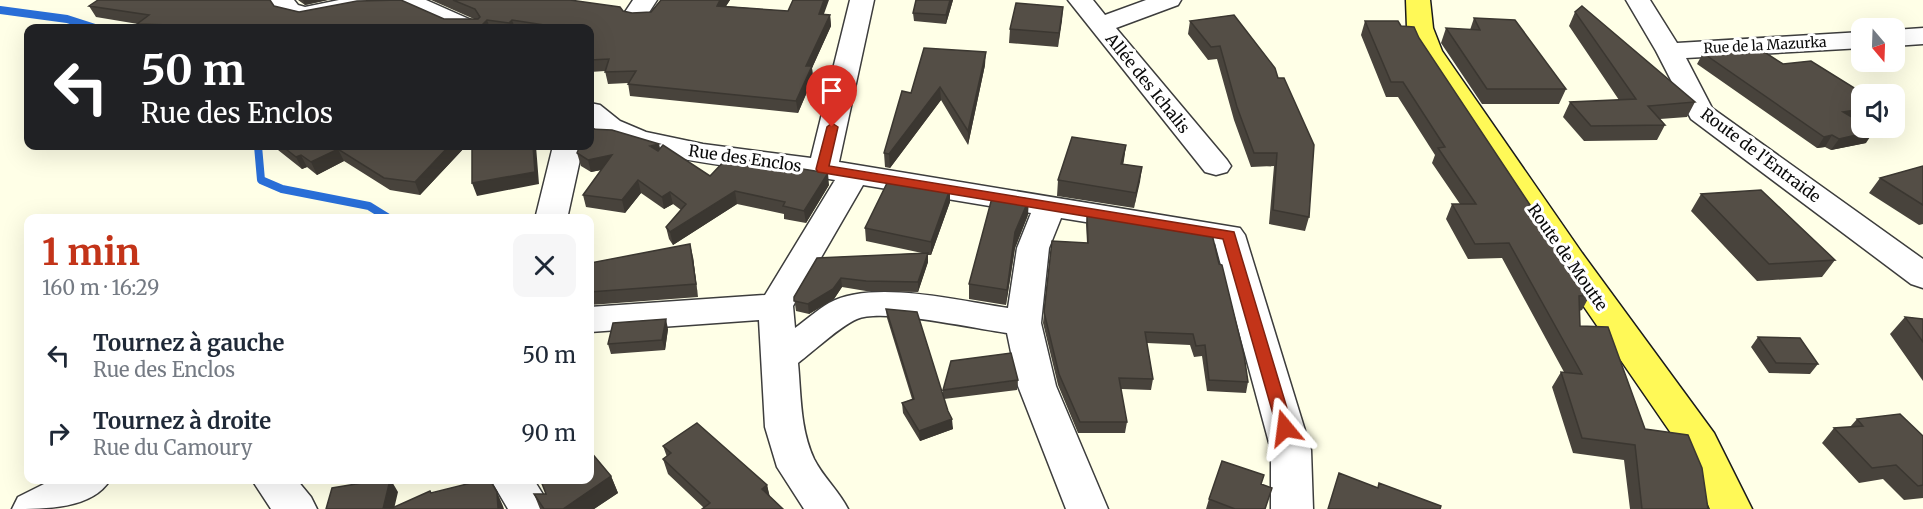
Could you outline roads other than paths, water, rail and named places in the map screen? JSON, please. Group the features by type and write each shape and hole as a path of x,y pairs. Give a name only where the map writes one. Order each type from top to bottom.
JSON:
{"main road":[{"name":"Route de Moutte","path":"1418,0 1420,28 1429,51 1570,261 1700,444 1731,509"}],"street":[{"path":"280,0 289,10 305,14 362,3 411,1 460,24"},
{"path":"827,509 796,467 784,427 776,306 838,172 862,0"},
{"name":"Allée des Ichalis","path":"1080,0 1216,166"},
{"path":"1101,25 1169,0"},
{"name":"Route de l'Entraide","path":"1638,0 1669,51 1701,112 1920,270"},
{"path":"395,24 411,1"},
{"path":"1905,37 1923,36"},
{"name":"Rue de la Mazurka","path":"1669,51 1851,41"},
{"name":"Rue des Enclos","path":"594,114 610,127 637,140 703,153 838,172 1229,235 1291,450 1292,509"},
{"path":"552,214 567,150"},
{"path":"1049,207 1033,249 1023,323 1036,386 1087,509"},
{"path":"779,358 843,311 867,304 893,304 1023,323"},
{"path":"594,320 776,306"},
{"path":"33,509 82,484"},
{"path":"275,484 296,509"},
{"path":"514,484 531,509"}],"waterway":[{"path":"0,10 67,19 83,24"},
{"path":"258,150 261,180 282,189 369,206 382,214"}]}
